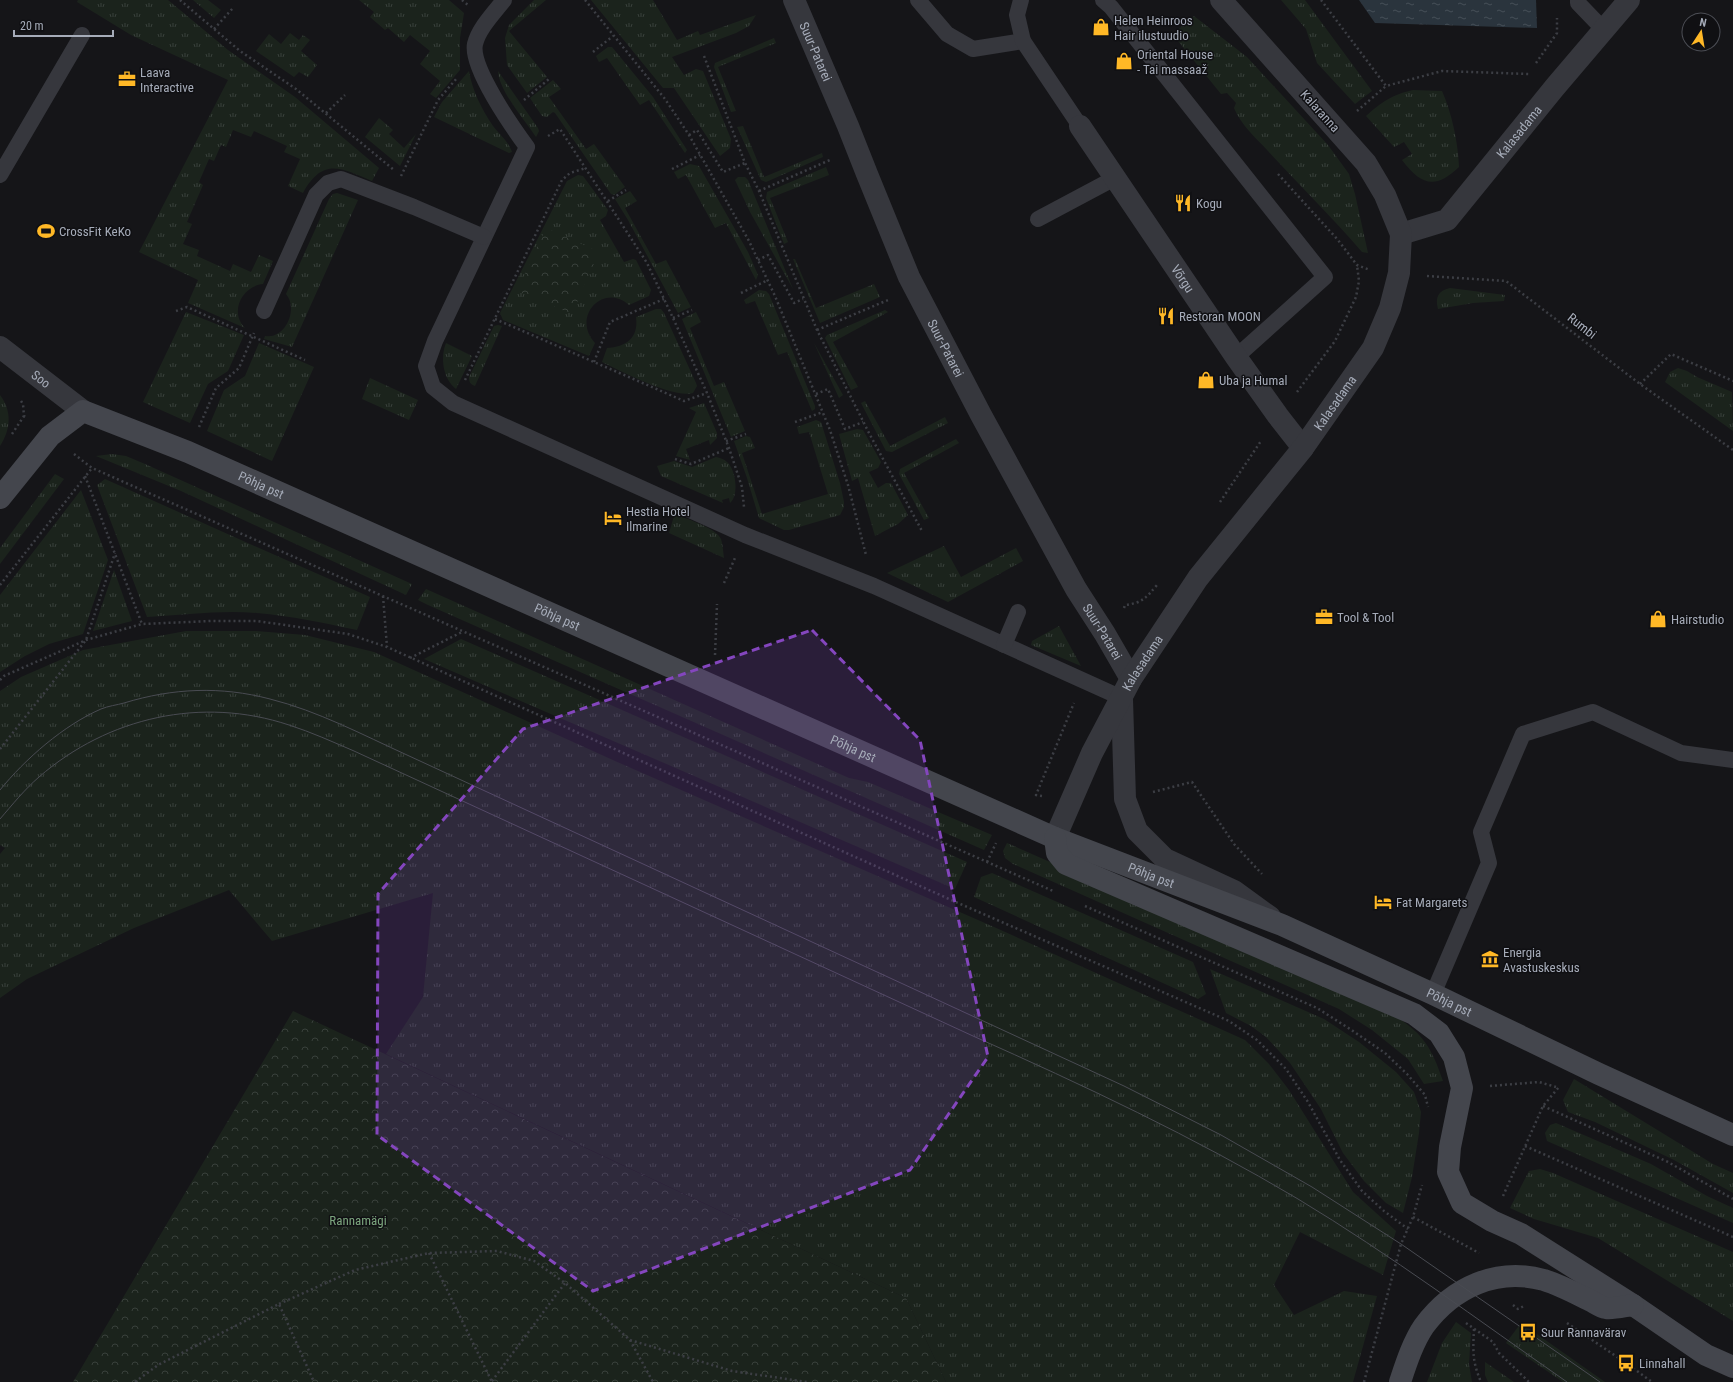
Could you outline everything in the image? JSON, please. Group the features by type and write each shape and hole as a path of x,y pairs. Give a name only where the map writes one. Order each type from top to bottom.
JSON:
{"main road":[{"name":"Põhja pst","path":"83,411 188,452 1055,838 1282,925 1733,1135"},
{"path":"0,498 50,436 83,411"},
{"path":"1055,838 1057,853 1066,864 1414,1014 1439,1033 1454,1057 1462,1088 1450,1147 1448,1172 1462,1203 1492,1221 1521,1234 1633,1305 1706,1355 1733,1367"},
{"path":"1400,1382 1408,1359 1423,1327 1435,1313 1464,1289 1498,1277 1520,1276 1545,1280 1575,1292 1606,1308 1633,1305"},
{"path":"1706,1355 1729,1382"}],"street":[{"name":"Suur-Patarei","path":"794,0 910,277 981,415 1076,589 1105,634 1126,688"},
{"name":"Kalaranna","path":"1221,0 1366,163 1385,195 1400,234"},
{"name":"Kalasadama","path":"1055,838 1092,753 1126,688 1198,578 1303,448 1373,348 1390,308 1399,274 1400,234 1447,220 1555,87 1629,0"},
{"name":"Võrgu","path":"1080,126 1236,357 1303,448"},
{"name":"Soo","path":"0,347 83,411"},
{"path":"1126,688 1125,799 1137,831 1165,859 1234,891 1282,925"}],"lane":[{"path":"504,0 478,37 475,45 476,57 497,104 527,147 435,341 426,366 433,386 453,403 745,535 874,586 1004,645 1126,688"},
{"path":"918,0 947,34 973,49 1023,41"},
{"path":"1021,0 1017,14 1023,41 1080,126"},
{"path":"1103,0 1111,7 1325,277 1236,357"},
{"path":"1578,0 1578,3 1604,30"},
{"path":"0,175 82,35"},
{"path":"1038,219 1115,178"},
{"path":"264,310 316,195 328,182 341,179 369,189 484,237"},
{"path":"1004,645 1018,612"},
{"path":"1433,994 1489,863 1481,832 1523,734 1593,712 1681,753 1733,760"}],"path":[{"path":"180,0 240,51 296,89 401,176"},
{"path":"585,0 665,99 700,155 768,280 823,412 848,485 874,586"},
{"path":"1321,0 1386,86"},
{"path":"214,29 233,8"},
{"path":"593,52 613,36"},
{"path":"704,56 745,163 759,191 817,330 863,422 922,531"},
{"path":"369,189 401,176 438,100 476,57"},
{"path":"1354,114 1386,86 1442,71 1528,73 1555,87"},
{"path":"524,100 549,79"},
{"path":"520,94 528,106"},
{"path":"326,113 345,95"},
{"path":"527,147 560,129 647,263 707,393 729,448 742,487 745,535"},
{"path":"544,130 548,136"},
{"path":"688,135 697,130 723,172 745,163"},
{"path":"672,169 700,155"},
{"path":"759,191 831,160"},
{"path":"464,384 562,180 570,173 586,168"},
{"path":"608,201 626,190"},
{"path":"758,260 768,255 794,303 803,299"},
{"path":"1218,504 1278,416 1335,341 1356,297 1359,281 1358,265"},
{"name":"Rumbi","path":"1399,274 1506,281 1640,384 1733,450"},
{"path":"741,293 768,280"},
{"path":"594,362 610,322 664,299"},
{"path":"817,330 890,299"},
{"path":"176,311 187,307 305,360"},
{"path":"188,452 216,388 239,368 264,310"},
{"path":"673,318 692,310"},
{"path":"495,319 684,401 707,393"},
{"path":"1640,384 1671,354 1733,381"},
{"path":"816,394 828,388 845,429 863,422"},
{"path":"19,398 23,404 24,416 92,468 1059,894"},
{"path":"795,422 823,412"},
{"path":"726,441 746,434"},
{"path":"675,459 691,464 729,448"},
{"path":"0,585 92,468"},
{"path":"85,476 142,624"},
{"path":"0,749 86,640 115,553"},
{"path":"1105,634 1125,605 1137,604 1147,597 1162,579"},
{"path":"383,596 387,647"},
{"path":"712,685 715,663 717,604"},
{"path":"0,680 4,676 86,640 142,624 257,621 348,634 387,647 949,899 1230,1022 1257,1040 1286,1069 1308,1102 1340,1160 1362,1191 1384,1211 1408,1229"},
{"path":"410,658 463,632"},
{"path":"987,862 999,837"},
{"path":"1081,904 1317,1008 1350,1028 1385,1053 1407,1074 1425,1095 1428,1110"},
{"path":"1574,1061 1558,1088 1543,1106 1525,1146 1733,1237"},
{"path":"1490,1086 1540,1082 1558,1088"},
{"path":"1543,1106 1668,1162 1733,1199"},
{"path":"1364,1382 1401,1244 1413,1217 1423,1181"},
{"path":"1413,1217 1464,1245"},
{"path":"134,1382 158,1365 279,1304 356,1270 428,1253 497,1251 534,1261 565,1283 630,1340 653,1382"},
{"path":"428,1253 492,1382 565,1283"},
{"path":"1507,1302 1518,1309 1529,1304"},
{"path":"279,1304 314,1382"},
{"path":"1561,1319 1652,1382"},
{"path":"1463,1320 1493,1342 1499,1352 1529,1382"},
{"path":"1474,1329 1473,1358 1481,1382"},
{"path":"630,1340 732,1371 807,1382"}],"highlighted area":[{"path":"812,630 920,740 988,1057 910,1170 593,1291 377,1135 378,894 523,729"}],"green space":[{"path":"78,0 168,0 228,50 295,97 379,168 372,181 351,172 333,169 325,170 318,174 310,182 303,193 288,186 300,159 284,152 287,146 254,131 251,137 233,130 226,147 221,145 214,161 209,159 199,182 203,185 187,222 192,224 183,244 199,250 197,256 230,271 233,264 251,272 259,255 273,261 263,284 249,289 240,301 238,315 240,322 245,328 188,303 198,280 139,252 228,80 131,35 77,2"},
{"path":"193,0 208,0 221,10 214,18"},
{"path":"359,0 449,0 464,13 460,38 460,70 436,98 430,94 440,81 420,64 430,51 410,35 404,42 388,28 385,30 370,17 374,12"},
{"path":"534,0 546,0 509,31 547,77 527,93 507,65 505,38 509,25"},
{"path":"591,0 653,0 677,40 698,31 700,35 756,15 749,26 736,33 672,57 684,75 696,69 703,71 731,139 730,148 720,156 674,88 663,88"},
{"path":"1281,0 1305,0 1372,91 1355,104 1317,63 1306,29"},
{"path":"1194,16 1247,57 1328,145 1349,174 1368,253 1362,252 1249,131 1234,108 1236,103 1227,93 1221,94 1174,36 1175,32"},
{"path":"290,33 299,40 303,35 310,40 301,51 317,65 308,77 299,72 294,77 256,51 269,34 281,44"},
{"path":"774,38 776,43 718,67 736,111 731,112 714,67 715,63"},
{"path":"608,47 612,47 653,97 687,150 685,153 649,100 640,105 607,58 599,62 596,56"},
{"path":"469,71 472,85 481,107 493,126 511,148 512,152 509,153 434,117 442,102"},
{"path":"498,71 538,128 539,131 536,137 507,96 499,79"},
{"path":"553,80 561,89 549,97 586,149 594,144 625,187 614,195 611,194 555,113 553,112 547,117 542,116 530,98"},
{"path":"1413,90 1442,91 1446,100 1456,138 1459,167 1443,179 1429,182 1416,175 1402,160 1412,154 1404,142 1394,147 1366,116 1387,100 1399,94"},
{"path":"379,118 393,130 389,134 404,148 416,134 400,166 365,137"},
{"path":"743,126 764,177 822,153 823,157 766,182 761,180 737,127"},
{"path":"690,164 699,166 748,252 758,275 756,280 726,223 715,228 686,175 678,179 674,172"},
{"path":"826,167 829,175 770,198 788,242 784,244 766,198 767,192"},
{"path":"578,175 583,176 608,210 606,216 600,220 624,262 633,259 636,260 651,290 649,296 629,305 619,299 609,298 600,300 593,306 588,313 587,323 589,333 595,343 589,356 503,320 500,313 567,181"},
{"path":"738,177 745,177 748,180 793,289 750,212 735,180"},
{"path":"630,191 637,201 625,208 656,264 666,260 691,307 678,313 628,220 615,199"},
{"path":"337,193 358,200 292,347 264,339 265,336 272,336 279,333 288,322 291,307 290,300 286,294 329,199 333,194"},
{"path":"546,228 599,252 572,314 517,291"},
{"path":"793,259 795,259 816,308 874,284 880,297 820,323"},
{"path":"1450,288 1505,295 1504,301 1473,303 1438,309 1438,295"},
{"path":"759,290 766,291 769,294 815,406 815,409 812,411 787,352 778,355 755,301 746,304 744,300"},
{"path":"656,309 661,309 664,313 696,383 697,386 693,393 684,394 661,388 602,362 607,348 620,346 630,340 635,331 636,317"},
{"path":"885,310 888,312 833,342 858,387 851,390 825,338 827,335"},
{"path":"186,312 244,335 228,371 208,384 190,423 143,402"},
{"path":"696,312 701,322 690,328 714,386 724,382 745,431 731,437 682,319"},
{"path":"494,326 502,326 475,386 470,383 469,377"},
{"path":"259,343 314,367 272,461 207,431 224,390 245,376"},
{"path":"446,343 472,356 456,389 448,380 444,368 443,355"},
{"path":"814,343 843,395 839,398"},
{"path":"1678,368 1732,392 1733,431 1665,382 1670,372"},
{"path":"370,378 418,400 409,420 362,399"},
{"path":"0,395 7,407 9,420 4,440 0,446"},
{"path":"865,401 890,446 945,417 948,423 892,452 886,451 861,403"},
{"path":"704,403 717,433 717,438 710,445 709,440 686,449 690,460 676,456 696,412 689,408"},
{"path":"816,420 821,422 840,483 844,507 840,515 789,530 784,530 759,518 734,441 746,436 750,437 755,448 742,453 762,514 828,494 809,432 799,434 797,427"},
{"path":"857,429 863,430 881,462 878,468 869,472 878,488 886,483 891,483 908,515 898,524 875,536 858,478 852,481 839,434"},
{"path":"956,439 959,443 904,473 929,518 924,520 899,474 900,469"},
{"path":"112,454 126,456 145,464 412,584 406,595 181,491 96,456"},
{"path":"716,457 723,459 730,465 734,476 736,488 733,499 730,503 729,498 722,500 723,503 661,476 657,466 674,461 692,467"},
{"path":"55,474 64,479 0,564 0,548"},
{"path":"105,479 370,597 357,630 270,614 243,612 216,612 147,617 97,485"},
{"path":"81,490 108,560 83,634 49,644 25,656 0,672 0,595"},
{"path":"678,515 714,531 722,541 724,558 669,533 674,516"},
{"path":"944,546 961,577 1016,548 1023,561 948,602 887,573"},
{"path":"114,570 132,621 93,631"},
{"path":"426,589 849,778 868,782 992,835 984,850 428,605 418,600"},
{"path":"1059,626 1081,666 1031,645 1032,641"},
{"path":"186,631 256,631 305,635 374,652 615,761 994,927 1245,1040 1269,1064 1289,1090 1353,1192 1396,1231 1383,1275 1300,1232 1274,1285 1294,1315 1344,1291 1377,1296 1353,1382 946,1382 906,1298 386,1054 423,997 433,893 272,941 229,890 134,928 27,979 0,998 0,854 5,848 0,845 0,691 21,677 83,650"},
{"path":"461,639 967,862 955,889 424,659"},
{"path":"1007,843 1388,1011 1409,1026 1423,1040 1434,1057 1443,1081 1424,1084 1408,1059 1372,1030 1339,1009 1013,864 1005,858 1003,851"},
{"path":"992,873 1193,962 1206,994 1198,999 974,897 981,877"},
{"path":"1210,969 1324,1019 1359,1042 1396,1072 1414,1092 1421,1112 1412,1177 1403,1213 1386,1203 1364,1181 1343,1153 1321,1109 1290,1063 1266,1037 1251,1026 1226,1013"},
{"name":"Rannamägi","path":"293,1011 906,1298 946,1382 73,1382"},
{"path":"1574,1079 1713,1164 1733,1173 1733,1193 1674,1160 1595,1122 1568,1112 1563,1100"},
{"path":"1556,1123 1651,1164 1707,1196 1733,1208 1733,1223 1547,1141 1545,1133 1550,1125"},
{"path":"1540,1169 1553,1173 1733,1252 1733,1321 1598,1238 1534,1219 1510,1208 1529,1171"},
{"path":"1456,1322 1471,1333 1469,1364 1472,1382 1427,1382 1442,1343"},
{"path":"1521,1323 1605,1382 1563,1382 1506,1343"},
{"path":"1485,1362 1514,1382 1488,1382 1485,1375"}],"water":[{"path":"1359,0 1536,0 1537,28 1375,23"}],"tram line":[{"path":"0,790 33,755 59,733 87,716 107,707 161,694 197,690 233,692 252,695 305,710 357,732 1124,1086 1221,1135 1312,1187 1401,1244 1600,1382"},
{"path":"0,819 39,777 66,756 95,739 125,727 157,718 190,713 223,712 256,716 289,725 354,751 1056,1073 1219,1154 1298,1199 1367,1242 1567,1382"}],"place":[{"name":"Helen Heinroos Hair ilustuudio","path":"1101,27"},
{"name":"Oriental House - Tai massaaž","path":"1124,61"},
{"name":"Laava Interactive","path":"127,79"},
{"name":"Kogu","path":"1183,203"},
{"name":"CrossFit KeKo","path":"46,231"},
{"name":"Restoran MOON","path":"1166,316"},
{"name":"Uba ja Humal","path":"1206,380"},
{"name":"Hestia Hotel Ilmarine","path":"613,518"},
{"name":"Tool & Tool","path":"1324,617"},
{"name":"Hairstudio","path":"1658,619"},
{"name":"Fat Margarets","path":"1383,902"},
{"name":"Energia Avastuskeskus","path":"1490,959"},
{"name":"Suur Rannavärav","path":"1528,1332"},
{"name":"Linnahall","path":"1626,1363"}]}
